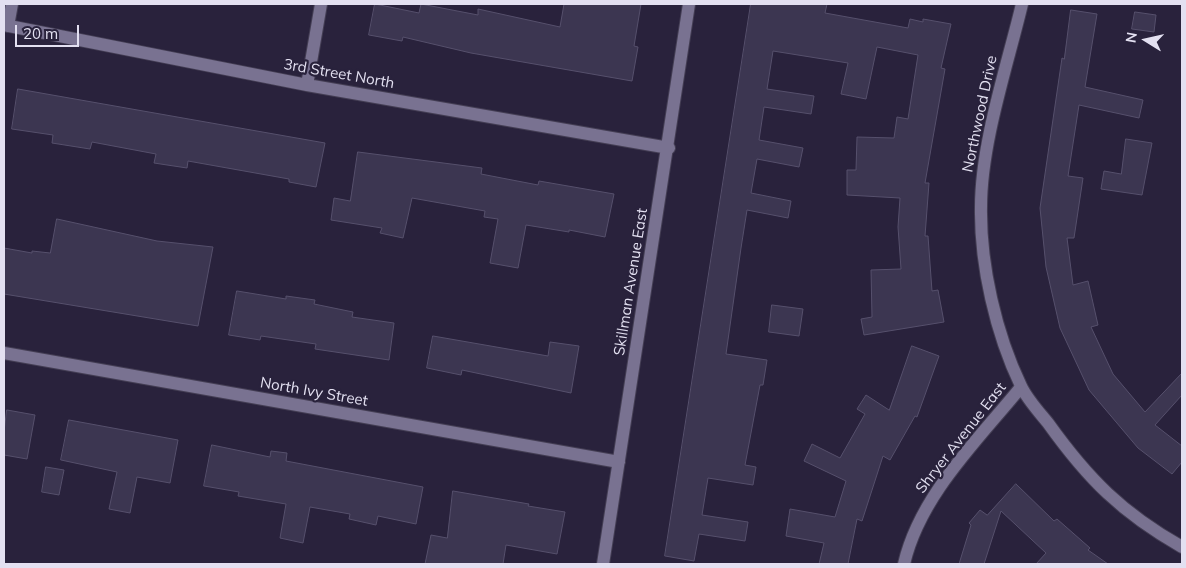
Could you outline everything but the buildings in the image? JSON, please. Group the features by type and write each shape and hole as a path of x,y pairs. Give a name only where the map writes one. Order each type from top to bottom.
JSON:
{"street":[{"path":"6,26 12,4"},
{"path":"307,85 321,4"},
{"name":"Skillman Avenue East","path":"603,564 669,148 689,4"},
{"name":"Northwood Drive","path":"1022,4 984,160 980,207 983,253 991,300 1022,387 1085,473 1114,500 1150,529 1182,547"},
{"name":"3rd Street North","path":"6,26 307,85 669,148"},
{"name":"North Ivy Street","path":"4,353 619,462"},
{"name":"Shryer Avenue East","path":"904,564 921,520 941,486 1022,387"}]}
